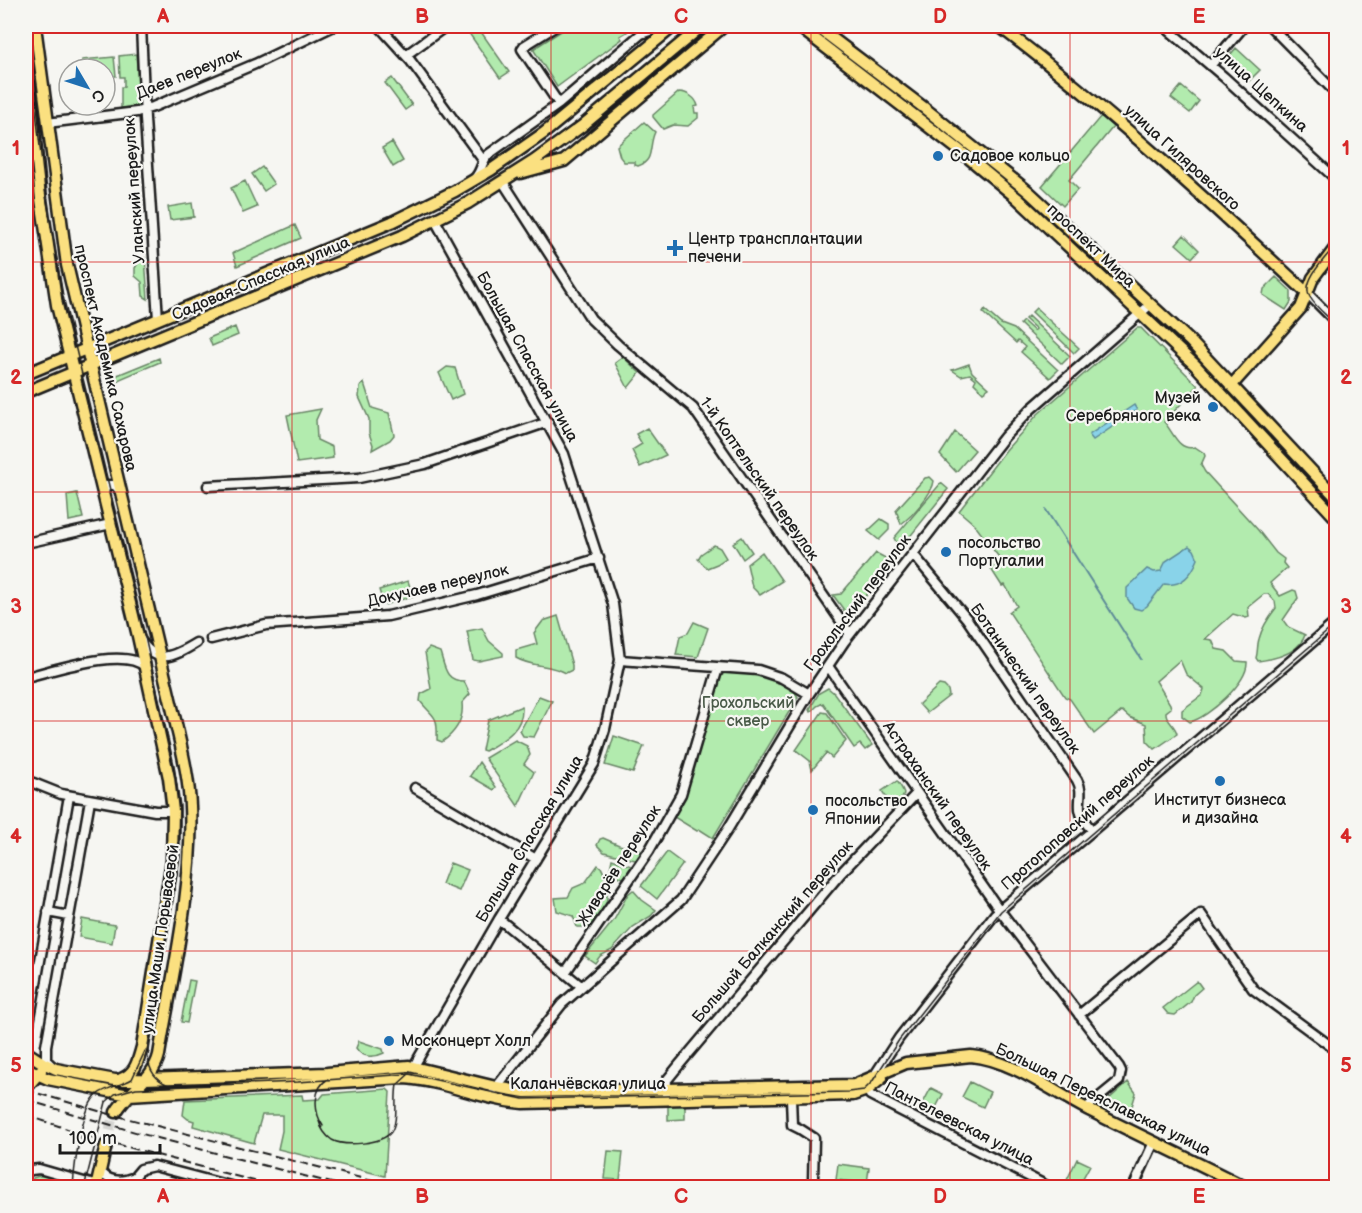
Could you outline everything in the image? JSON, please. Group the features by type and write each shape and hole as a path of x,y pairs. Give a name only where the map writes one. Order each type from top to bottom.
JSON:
{"main road":[{"name":"проспект Академика Сахарова","path":"35,26 67,265 160,657"},
{"name":"Садовая-Спасская улица","path":"26,374 393,222 472,181 569,114 674,26"},
{"name":"Садовая-Спасская улица","path":"26,392 294,282 435,220 503,182 582,126 702,26"},
{"path":"514,174 564,161 724,26"},
{"name":"проспект Мира","path":"798,26 988,173 1141,314 1213,384 1336,518"},
{"name":"проспект Мира","path":"816,26 1019,183 1190,341 1336,497"},
{"name":"улица Гиляровского","path":"999,26 1060,72 1121,123 1307,293"},
{"name":"проспект Академика Сахарова","path":"26,54 41,199 57,305 146,668"},
{"path":"1232,385 1292,320 1304,304 1313,278 1336,247"},
{"path":"1292,279 1299,297 1292,320"},
{"name":"улица Маши Порываевой","path":"125,1094 145,1080 155,1067 160,1053 189,865 190,803 186,769 160,657"},
{"name":"улица Маши Порываевой","path":"115,1080 125,1078 132,1073 142,1047 171,863 173,808 146,668"},
{"name":"Каланчёвская улица","path":"26,1052 57,1069 115,1080 327,1073 403,1065 414,1066 523,1102 854,1085 873,1078"},
{"path":"160,1053 163,1070 176,1078"},
{"name":"Большая Переяславская улица","path":"873,1078 916,1060 971,1056 988,1058 1247,1188"},
{"name":"Каланчёвская улица","path":"666,1093 791,1097 853,1095 867,1090 896,1067"},
{"name":"Каланчёвская улица","path":"26,1069 30,1080 48,1079 125,1094 403,1078 493,1092"},
{"path":"30,1080 46,1070 57,1069"},
{"path":"115,1080 125,1094 115,1111"},
{"path":"99,1187 106,1145"}],"street":[{"name":"Уланский переулок","path":"141,26 144,110 158,319"},
{"name":"Даев переулок","path":"35,131 40,125 47,127 144,110 255,64 334,26"},
{"path":"379,26 406,55 483,160"},
{"path":"406,55 446,26"},
{"path":"556,26 522,49 559,104"},
{"path":"472,181 478,175 483,160 489,153 559,104 642,34 664,26"},
{"name":"улица Щепкина","path":"1164,26 1211,65 1336,179"},
{"path":"1211,65 1244,26"},
{"path":"1270,26 1334,87"},
{"path":"32,111 39,117 45,110"},
{"name":"1-й Коптельский переулок","path":"503,182 591,319 618,345 693,408 850,634"},
{"name":"Большая Спасская улица","path":"414,1066 499,919 594,764 605,729 620,660 613,604 571,473 548,422 435,220"},
{"name":"улица Гиляровского","path":"1307,293 1336,322"},
{"name":"Грохольский переулок","path":"493,1092 545,1023 581,986 681,900 728,829 809,694 850,634 990,454 1020,420 1150,304"},
{"path":"115,337 110,347 113,351 121,353"},
{"path":"44,367 54,370 54,379 50,382"},
{"path":"208,486 359,478 425,464 548,422"},
{"path":"104,494 108,484 115,485 119,490"},
{"path":"26,543 111,524"},
{"name":"Ботанический переулок","path":"913,554 967,619 1077,780 1082,791 1080,809 1082,817 1092,830"},
{"name":"Докучаев переулок","path":"211,639 255,626 388,616 476,596 598,558"},
{"name":"Протопоповский переулок","path":"873,1078 898,1038 1000,910 1336,622"},
{"path":"138,636 154,655 160,657 183,651 196,644"},
{"path":"26,677 102,660 138,661 146,668"},
{"path":"620,660 753,669 770,673 809,694"},
{"name":"Астраханский переулок","path":"828,666 1000,910 1120,1071 1116,1084 1086,1108"},
{"name":"Живарёв переулок","path":"565,973 649,851 673,811 681,794 718,668"},
{"path":"150,690 153,683 157,681 162,682 167,688"},
{"path":"26,780 69,796 155,811 173,808 182,813 188,811 190,803"},
{"path":"415,788 536,859"},
{"name":"Большой Балканский переулок","path":"666,1093 669,1077 842,873 917,793"},
{"path":"26,1029 29,1023 69,796"},
{"path":"57,1069 49,1064 45,1055 90,800"},
{"path":"171,863 176,857 182,856 189,865"},
{"path":"48,912 69,916"},
{"path":"1079,1015 1201,914 1253,988 1336,1050"},
{"path":"499,919 581,986"},
{"path":"142,1047 144,1055 150,1058 160,1053"},
{"name":"Пантелеевская улица","path":"873,1078 867,1090 870,1095 1051,1188"},
{"path":"791,1097 792,1125 814,1138 813,1181 821,1188"},
{"path":"1133,1188 1154,1142"},
{"path":"100,1171 106,1178 126,1180 145,1167 154,1166 238,1188"},
{"path":"26,1173 39,1169 99,1187"},
{"path":"100,1171 101,1177 112,1188"},
{"path":"125,1188 136,1174"}],"green space":[{"path":"464,26 477,26 509,72 500,78"},
{"path":"569,26 632,26 620,36 622,39 557,87 533,49"},
{"path":"1236,48 1260,70 1248,82 1225,61"},
{"path":"136,54 140,105 121,108 121,87 124,87 124,77 120,77 119,56"},
{"path":"392,78 412,105 405,110 385,83"},
{"path":"1181,86 1199,101 1190,113 1171,98"},
{"path":"679,92 688,94 695,100 698,106 694,107 695,113 698,113 698,118 688,126 673,125 663,129 653,115"},
{"path":"1101,116 1113,127 1069,180 1078,189 1063,206 1042,186"},
{"path":"644,122 655,132 647,161 638,166 635,162 624,162 617,146"},
{"path":"392,142 403,161 393,167 382,148"},
{"path":"262,167 274,184 264,191 252,174"},
{"path":"245,181 257,207 243,213 231,188"},
{"path":"192,203 194,217 170,220 168,207"},
{"path":"295,225 301,238 237,266 233,253"},
{"path":"1184,235 1199,250 1192,258 1176,244"},
{"path":"141,258 145,258 148,299 143,296 142,282 135,276 135,268"},
{"path":"1276,277 1291,291 1291,302 1286,310 1263,295 1264,289"},
{"path":"1036,308 1079,348 1074,353 1032,312"},
{"path":"985,310 1001,324 1014,329 1058,370 1050,378 1021,352 1025,347 1018,341 1016,343 983,313"},
{"path":"1028,316 1070,356 1062,364 1020,324 1023,321 1034,331 1036,329 1025,319"},
{"path":"235,327 238,335 212,346 209,338"},
{"path":"1137,328 1141,328 1198,386 1164,422 1180,444 1189,448 1195,447 1204,453 1201,465 1205,472 1276,553 1284,559 1283,563 1287,568 1270,583 1280,596 1293,590 1296,591 1298,598 1283,620 1288,627 1305,635 1292,651 1278,657 1258,661 1256,658 1259,639 1264,626 1276,608 1275,601 1268,594 1264,594 1248,607 1249,617 1233,614 1205,639 1212,640 1216,649 1226,651 1236,661 1247,662 1241,679 1217,706 1190,722 1182,716 1182,710 1202,695 1204,689 1186,674 1180,660 1156,681 1170,704 1171,708 1166,715 1177,734 1155,749 1147,741 1146,724 1129,717 1122,711 1094,734 1070,699 1065,697 1009,612 1017,606 1005,585 1002,586 991,569 1001,560 974,524 959,511 1006,450 1038,414"},
{"path":"623,357 640,373 628,388 615,363"},
{"path":"159,358 160,362 120,379 116,385 113,383 112,378 115,376"},
{"path":"969,364 972,372 989,388 983,392 974,383 976,379 970,374 961,376 952,370"},
{"path":"447,367 455,368 463,394 451,400 439,373"},
{"path":"364,383 372,408 389,413 394,435 390,440 372,450 369,419 359,397 360,387"},
{"path":"321,409 316,420 317,440 332,447 333,458 297,463 287,415"},
{"path":"647,428 666,455 640,467 632,450 642,444 636,434"},
{"path":"955,432 975,450 956,472 940,455"},
{"path":"930,477 934,481 930,492 901,524 896,510 925,478"},
{"path":"941,483 948,489 900,549 894,538"},
{"path":"77,493 83,518 69,521 67,495"},
{"path":"881,519 889,524 889,530 879,540 868,531"},
{"path":"742,537 752,552 743,559 733,543"},
{"path":"714,545 720,548 726,558 707,568 698,559"},
{"path":"762,552 782,581 760,595 752,587 747,564"},
{"path":"876,553 893,562 849,617 833,595 841,594"},
{"path":"408,581 413,596 384,605 379,590"},
{"path":"558,616 572,670 566,673 516,658 516,650 537,644 534,633 543,621"},
{"path":"694,622 708,628 698,657 676,655 680,636 688,633"},
{"path":"482,628 489,641 503,653 503,656 473,660 467,631"},
{"path":"429,648 440,652 449,676 464,681 470,694 462,703 462,715 458,725 442,742 437,740 437,725 434,717 420,701 421,694 431,689 425,652"},
{"name":"Грохольский сквер","path":"725,672 776,680 793,690 798,697 713,838 674,817 690,780 721,677"},
{"path":"939,685 948,690 949,696 927,713 919,704"},
{"path":"828,688 872,745 865,750 860,744 854,748 823,703 811,712 809,710 819,693"},
{"path":"539,696 552,701 534,737 523,736 520,731"},
{"path":"522,706 519,722 511,734 485,751 482,750 488,720"},
{"path":"822,712 827,713 846,741 832,758 826,753 812,770 810,761 796,750"},
{"path":"614,736 644,746 633,773 605,765"},
{"path":"515,740 527,746 530,755 524,764 534,772 518,806 485,758"},
{"path":"479,762 496,787 494,790 470,776"},
{"path":"897,781 904,795 893,808 882,791"},
{"path":"603,838 640,850 642,853 639,859 635,860 604,852 597,845"},
{"path":"667,852 683,864 657,899 641,886"},
{"path":"612,859 631,866 631,871 623,878 617,876 610,869"},
{"path":"450,863 468,870 459,891 442,884"},
{"path":"598,865 601,867 607,884 605,910 592,927 577,927 573,916 557,911 555,898 568,897 573,888 585,883"},
{"path":"633,890 656,910 651,916 633,927 612,950 600,956 595,963 585,956 614,920 628,894"},
{"path":"82,919 115,925 112,943 79,937"},
{"path":"189,980 195,981 187,1023 181,1022"},
{"path":"1197,981 1202,988 1194,995 1191,1002 1175,1015 1168,1014 1163,1008"},
{"path":"359,1041 383,1049 384,1053 376,1056 362,1054 356,1048"},
{"path":"970,1082 990,1092 983,1107 962,1097"},
{"path":"1128,1082 1136,1093 1129,1116 1111,1107 1108,1100"},
{"path":"931,1088 943,1094 934,1111 922,1105"},
{"path":"387,1089 390,1092 385,1176 278,1149 282,1131 282,1115 262,1115 254,1143 193,1126 194,1121 183,1115 185,1100 302,1095 303,1100 320,1099 324,1094"},
{"path":"668,1105 685,1105 685,1119 668,1120"},
{"path":"608,1151 623,1152 620,1180 605,1179"},
{"path":"1077,1159 1090,1165 1078,1187 1073,1187 1065,1184"},
{"path":"838,1164 869,1168 867,1183 836,1180"},
{"path":"42,1175 71,1183 71,1187 28,1187 33,1178"}],"water":[{"path":"1134,405 1137,410 1093,440 1089,435"},
{"path":"1189,546 1194,550 1198,559 1186,578 1176,583 1164,584 1147,606 1141,610 1134,608 1127,598 1127,588 1147,569 1154,572 1161,571 1166,561"}],"waterway":[{"path":"1046,510 1141,659"}],"tunnel":[{"path":"106,1145 114,1111"}],"tram line":[{"path":"26,26 45,190 63,296 135,593 174,765 180,806 180,856 148,1057 154,1074 169,1085"},
{"path":"1336,245 1311,277 1308,291 1315,305 1336,325"},
{"path":"84,1188 106,1102 115,1094 136,1088 298,1082 409,1074 523,1099 864,1090 872,1082 899,1040 1001,911 1336,624"},
{"path":"73,1188 83,1123 92,1100 98,1094 132,1079 145,1051"},
{"path":"319,1121 325,1134 338,1142 372,1142 386,1136 391,1132 395,1122 397,1085 409,1074"},
{"path":"323,1126 316,1108 316,1101 319,1088 328,1079"}],"railway":[{"path":"26,1090 102,1112 400,1188"},
{"path":"26,1100 142,1134 351,1188"},
{"path":"26,1115 94,1138 280,1188"}],"place":[{"name":"Садовое кольцо","path":"938,156"},
{"name":"Центр трансплантации печени","path":"675,248"},
{"name":"Музей Серебряного века","path":"1213,407"},
{"name":"посольство Португалии","path":"946,552"},
{"name":"Институт бизнеса и дизайна","path":"1220,781"},
{"name":"посольство Японии","path":"813,810"},
{"name":"Москонцерт Холл","path":"389,1041"}]}
